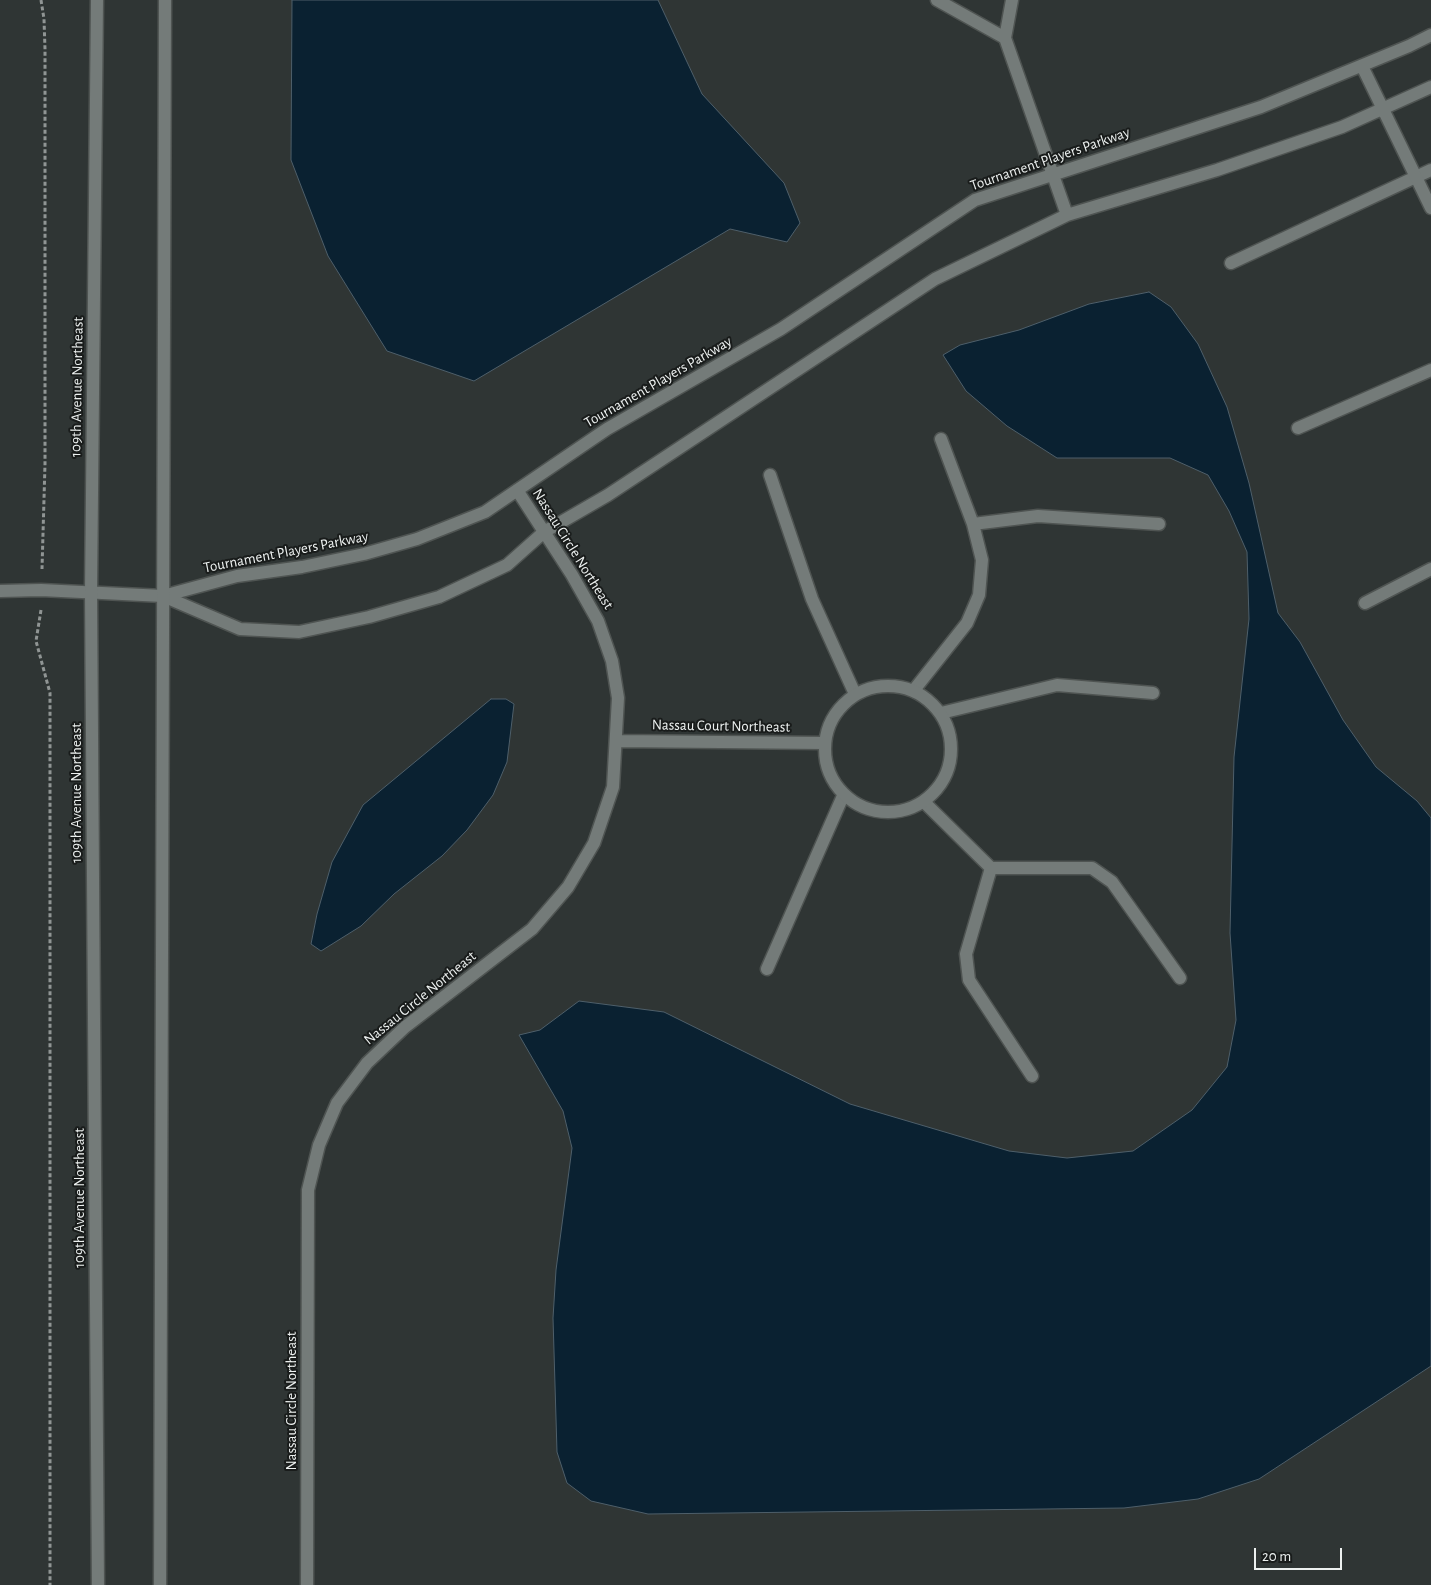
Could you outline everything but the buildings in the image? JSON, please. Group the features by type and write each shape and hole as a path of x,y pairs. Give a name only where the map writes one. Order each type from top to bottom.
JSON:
{"street":[{"name":"109th Avenue Northeast","path":"97,0 91,592 98,1585"},
{"path":"160,1585 165,0"},
{"path":"937,0 1005,38"},
{"path":"1012,0 1005,38 1067,215"},
{"name":"Tournament Players Parkway","path":"163,596 237,576 302,568 364,554 417,539 485,512 607,429 781,329 975,200 1053,173 1261,107 1362,66 1431,35"},
{"path":"1362,66 1431,208"},
{"path":"0,591 91,592 163,596 240,630 299,632 369,618 439,597 507,565 544,532 608,495 935,279 1067,215 1217,170 1342,126 1431,87"},
{"path":"1231,263 1431,170"},
{"path":"1298,428 1431,370"},
{"path":"914,690 967,623 979,594 982,560 973,524 941,439"},
{"path":"770,475 812,599 855,694"},
{"name":"Nassau Circle Northeast","path":"307,1585 308,1190 318,1145 337,1103 367,1063 405,1027 532,929 568,887 594,842 612,787 617,741 618,698 612,661 598,621 517,490"},
{"path":"973,524 1038,516 1159,524"},
{"path":"1365,603 1431,569"},
{"path":"898,685 914,690 923,694 941,713 952,736 950,768 925,803 900,813 870,811 843,796 830,778 824,743 838,709 855,694 878,686 898,685"},
{"path":"941,713 1057,685 1153,693"},
{"name":"Nassau Court Northeast","path":"617,741 824,743"},
{"path":"766,969 843,796"},
{"path":"925,803 991,868 1092,868 1112,882 1180,978"},
{"path":"991,868 966,954 969,980 1032,1076"}],"path":[{"path":"41,0 45,49 45,464 42,553"},
{"path":"40,620 36,642 50,693 50,1585"}],"water":[{"path":"292,0 658,0 702,94 784,183 800,223 787,242 730,229 474,381 387,351 328,256 291,160"},
{"path":"1149,292 1171,307 1198,344 1227,407 1249,483 1278,613 1300,642 1343,720 1376,767 1417,801 1431,818 1431,1366 1259,1479 1198,1499 1124,1508 648,1514 591,1501 567,1483 557,1452 553,1318 556,1270 572,1148 563,1111 519,1035 540,1030 579,1001 664,1012 850,1104 1009,1151 1067,1158 1133,1151 1192,1110 1227,1067 1236,1020 1230,933 1234,757 1249,619 1247,552 1229,511 1208,475 1170,458 1057,458 1007,426 966,391 943,355 960,345 1019,330 1089,304"},
{"path":"491,699 506,699 514,704 507,762 493,795 467,830 442,856 394,894 361,926 321,951 311,944 317,914 332,862 363,805"}]}
